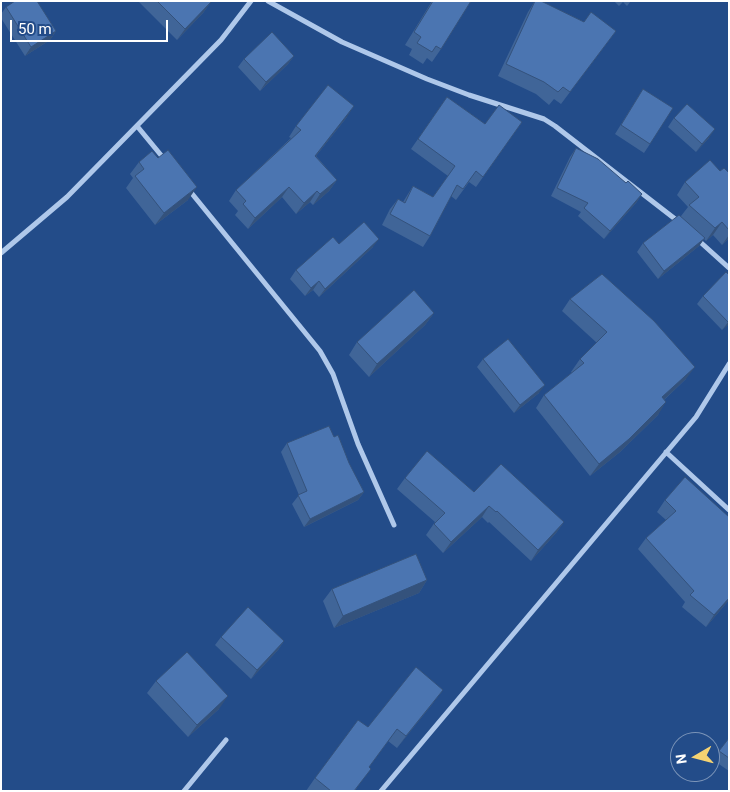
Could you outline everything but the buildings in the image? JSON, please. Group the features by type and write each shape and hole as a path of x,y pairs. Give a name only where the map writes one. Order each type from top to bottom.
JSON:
{"street":[{"path":"1,253 67,197 221,40 251,1"},
{"path":"268,1 342,42 427,79 469,96 544,119 686,228"},
{"path":"137,126 167,164"},
{"path":"186,186 320,351 333,374 358,444 394,525"},
{"path":"692,234 729,268"},
{"path":"381,791 696,417 729,364"},
{"path":"666,452 729,510"},
{"path":"184,791 226,740"}]}
